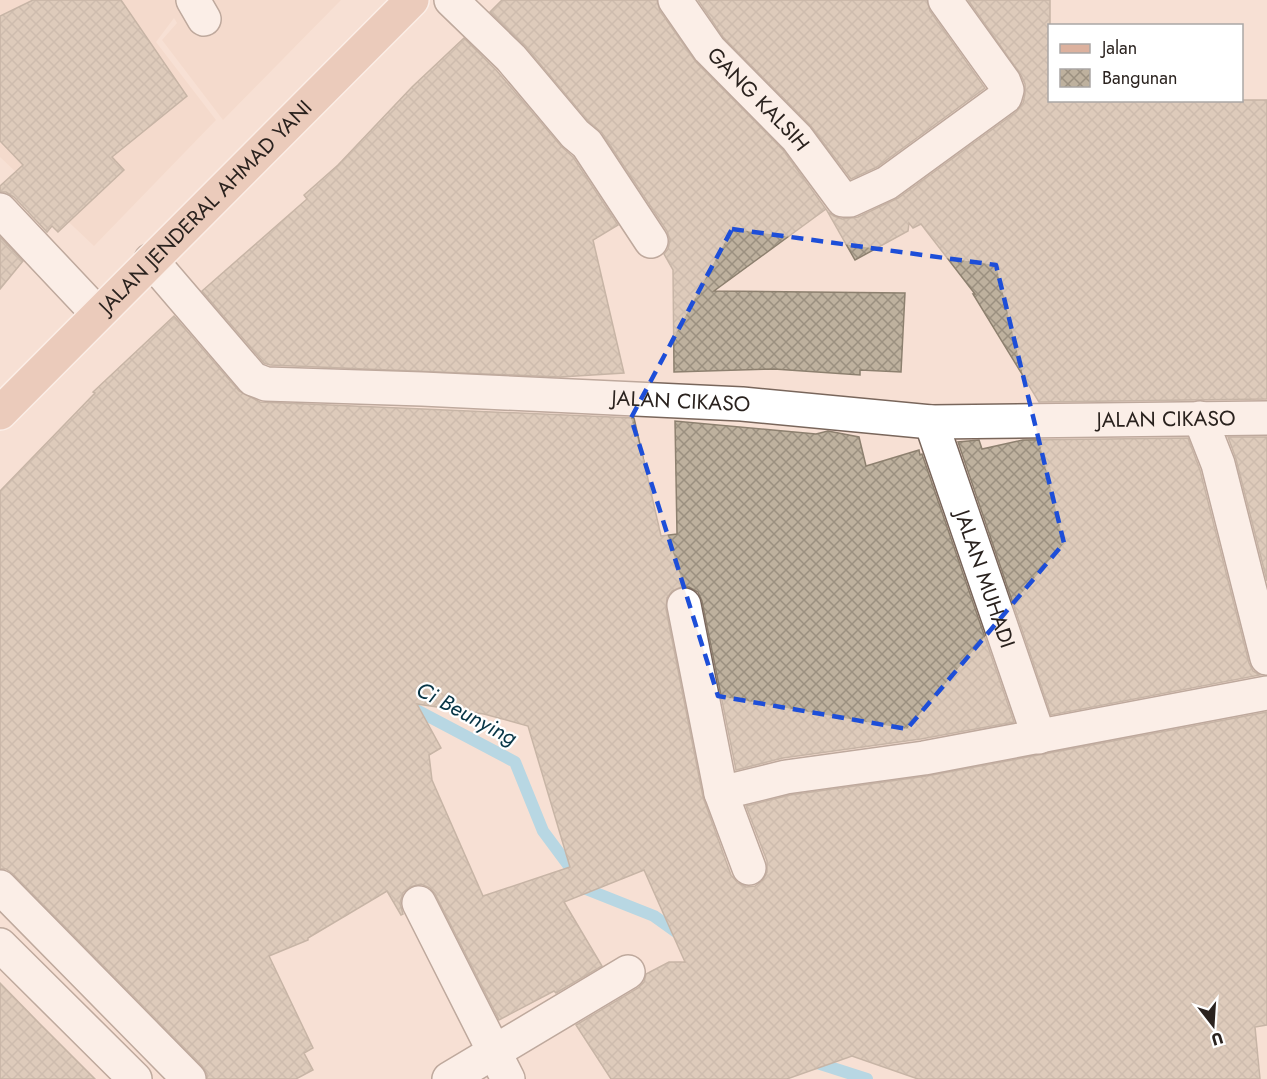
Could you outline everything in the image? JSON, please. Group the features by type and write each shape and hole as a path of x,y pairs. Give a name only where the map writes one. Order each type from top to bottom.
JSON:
{"main road":[{"name":"JALAN JENDERAL AHMAD YANI","path":"0,413 412,0"}],"street":[{"path":"451,0 511,58 575,134 587,144 651,241"},
{"name":"GANG KALSIH","path":"675,0 709,49 797,138 843,200 850,201 887,183 1005,97 1007,90 1004,82 945,0"},
{"path":"0,210 98,314"},
{"name":"JALAN CIKASO","path":"151,260 254,379 266,384 422,388 742,404 931,422 1267,418"},
{"path":"1200,418 1218,464 1267,658"},
{"name":"JALAN MUHADI","path":"931,422 1039,736"},
{"path":"684,605 721,793 749,868"},
{"path":"721,793 786,777 924,758 1267,693"},
{"path":"0,887 189,1079"},
{"path":"419,903 501,1065"},
{"path":"0,945 135,1079"},
{"path":"449,1079 501,1065 628,972"}],"highlighted area":[{"path":"732,229 996,265 1064,543 907,729 718,696 631,418"}],"shaded area":[{"path":"0,0 341,0 223,120 162,40 177,23 174,18 156,42 216,120 94,246 0,157"}],"building":[{"path":"33,0 121,0 187,96 112,157 124,170 58,232 52,226 47,232 14,197 6,192 0,192 0,186 23,165 0,141 0,16"},
{"path":"502,0 657,0 660,11 696,62 783,150 826,209 714,291 905,293 901,372 860,370 860,375 774,369 674,372 673,270 664,254 670,240 667,231 602,133 588,121 525,46 490,12"},
{"path":"698,0 927,0 930,11 985,88 877,167 851,179 810,125 723,37"},
{"path":"968,0 1050,0 1048,102 1267,100 1267,399 1039,402 973,294 975,294 921,224 913,228 909,223 908,231 855,260 828,212 842,219 858,217 898,198 1016,112 1023,103 1025,84 1021,75"},
{"path":"464,38 497,71 573,157 618,225 593,240 624,373 560,377 264,363 202,291 307,199 304,195 338,165 412,87"},
{"path":"0,237 23,261 0,289"},
{"path":"174,316 239,391 260,402 634,418 661,536 677,534 675,421 816,434 828,431 859,437 866,466 919,450 1014,722 921,739 783,758 736,770 702,601 698,592 689,587 681,587 672,591 667,598 666,609 703,797 731,875 738,883 746,887 755,886 763,880 767,872 767,861 746,806 790,795 927,776 1267,712 1267,1025 1255,1027 1260,1079 918,1079 852,1056 787,1079 611,1079 576,1025 638,988 644,982 646,974 669,962 685,962 644,870 564,902 602,966 556,993 554,991 499,1020 430,888 421,884 410,887 403,893 400,903 403,914 401,915 387,891 308,940 269,956 313,1048 304,1053 313,1070 296,1079 207,1079 202,1066 13,874 6,869 0,869 0,491 95,393 93,392","holes":["417,704 484,714 528,726 570,867 483,896 432,780 429,755 441,748"]},
{"path":"1228,437 1267,437 1267,581 1236,459"},
{"path":"1188,438 1200,470 1249,663 1253,671 1260,675 1051,715 958,442 979,440 982,449 1023,440"},
{"path":"0,983 39,1023 95,1079 0,1079"}],"waterway":[{"name":"Ci Beunying","path":"407,705 515,762 543,831 586,889 654,916 682,936"},
{"name":"Ci Beunying","path":"811,1061 867,1079"}]}
